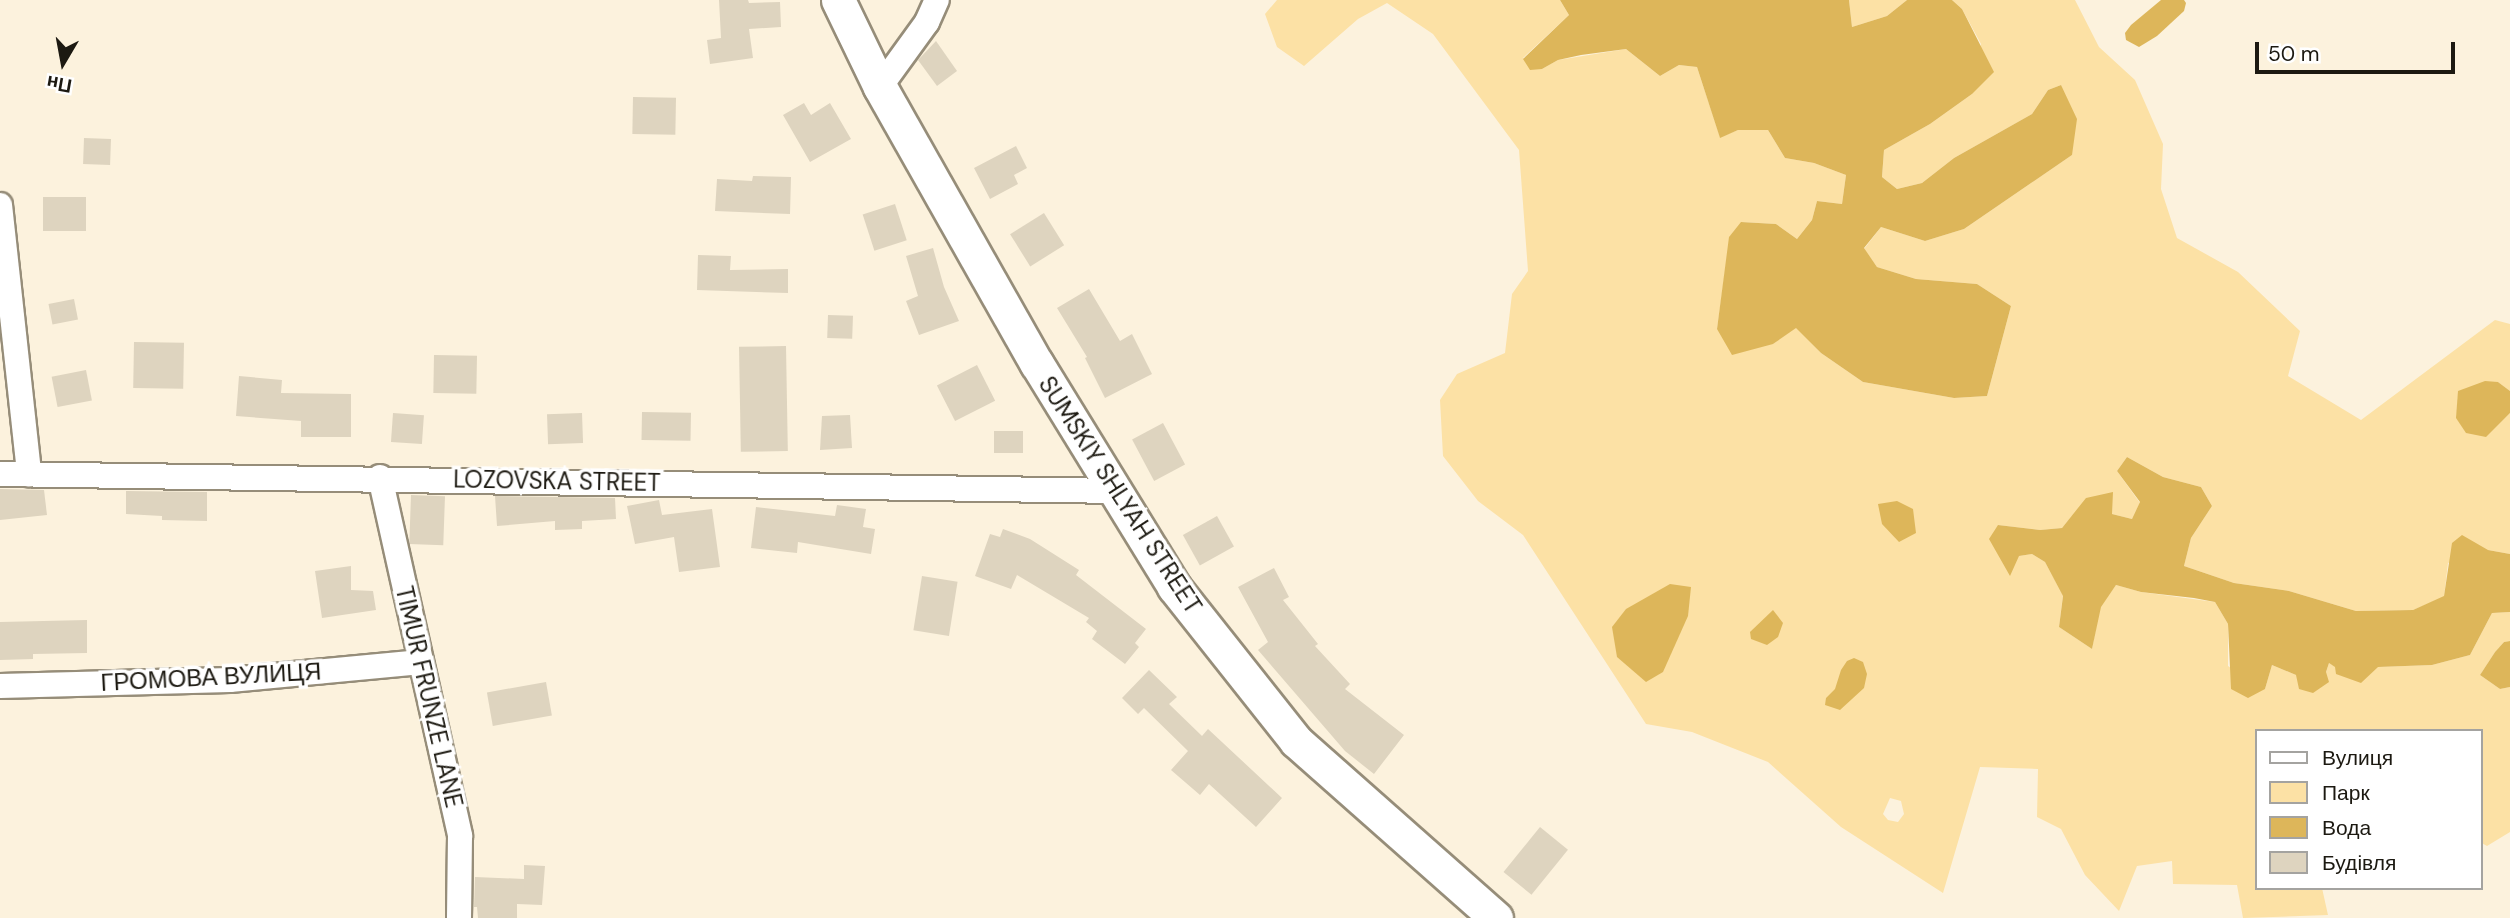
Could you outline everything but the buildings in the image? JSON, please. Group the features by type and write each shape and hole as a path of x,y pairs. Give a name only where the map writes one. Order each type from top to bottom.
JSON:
{"main road":[{"name":"SUMSKIY SHLYAH STREET","path":"838,0 880,87 1037,364 1174,587 1296,741 1496,918"}],"street":[{"path":"880,87 927,22 937,0"},
{"path":"0,205 29,474"},
{"name":"LOZOVSKA STREET","path":"0,474 380,477 1115,491"},
{"name":"TIMUR FRUNZE LANE","path":"380,477 460,836 459,918"},
{"name":"ГРОМОВА ВУЛИЦЯ","path":"0,687 230,680 421,662"}],"green space":[{"path":"1277,0 1560,0 1569,15 1523,58 1542,69 1558,60 1626,49 1660,76 1679,65 1697,67 1720,137 1738,130 1768,130 1785,158 1814,163 1846,175 1842,204 1817,201 1812,220 1797,239 1776,224 1742,222 1730,236 1717,329 1773,344 1796,327 1821,353 1863,382 1954,398 1987,396 2011,306 1977,284 1916,279 1877,267 1864,249 1881,227 1925,241 1964,229 2072,155 2061,85 2048,90 2032,114 1954,158 1922,183 1897,189 1882,177 1884,150 1930,124 1972,94 1981,44 1962,9 1952,0 2075,0 2099,47 2135,80 2163,144 2161,189 2177,238 2238,272 2300,331 2288,376 2361,420 2495,320 2510,324 2510,391 2498,382 2486,436 2510,413 2510,554 2488,550 2448,563 2444,597 2413,610 2356,611 2289,591 2234,583 2184,566 2191,538 2212,506 2201,487 2163,477 2127,457 2117,471 2140,503 2132,519 2112,514 2072,516 2062,528 2040,530 1998,525 2019,556 2032,554 2045,562 2063,595 2059,627 2092,649 2100,607 2116,585 2141,592 2215,602 2228,624 2228,666 2265,689 2272,665 2296,675 2326,672 2329,663 2336,667 2432,665 2470,655 2492,613 2510,612 2510,641 2504,642 2495,652 2480,675 2500,689 2510,687 2510,832 2487,846 2482,843 2482,729 2254,729 2254,890 2322,890 2328,915 2243,918 2237,885 2173,884 2172,861 2137,866 2119,911 2085,875 2061,829 2037,817 2038,769 1980,767 1943,893 1841,827 1768,762 1692,732 1646,724 1523,535 1478,501 1443,456 1440,400 1457,374 1505,353 1512,294 1528,271 1519,150 1433,34 1387,3 1358,19 1304,66 1277,47 1265,14","holes":["1890,798 1901,801 1904,814 1898,822 1888,820 1883,814"]},
{"path":"1849,0 1907,0 1887,16 1852,27"}],"water":[{"path":"1560,0 1849,0 1852,27 1887,16 1907,0 1952,0 1962,9 1994,72 1972,94 1930,124 1884,150 1882,177 1897,189 1922,183 1954,158 2032,114 2048,90 2061,85 2077,119 2072,155 1964,229 1925,241 1881,227 1864,248 1877,267 1916,279 1977,284 2011,306 1987,396 1954,398 1863,382 1821,353 1796,328 1773,344 1732,355 1717,329 1729,237 1741,222 1776,224 1797,239 1812,220 1817,201 1842,204 1846,175 1814,163 1785,158 1768,130 1738,130 1720,138 1697,67 1679,65 1660,76 1626,49 1558,60 1542,69 1530,70 1523,59 1569,15"},
{"path":"2161,0 2184,0 2184,11 2157,36 2139,47 2126,40 2125,33 2131,25"},
{"path":"2485,381 2498,382 2510,391 2510,413 2486,437 2466,433 2456,418 2458,391"},
{"path":"2127,457 2163,477 2201,487 2212,506 2191,538 2184,566 2234,583 2289,591 2356,611 2413,610 2444,596 2452,543 2462,535 2488,550 2510,554 2510,612 2492,613 2470,655 2432,665 2378,667 2361,683 2336,674 2335,667 2329,663 2326,672 2329,682 2313,693 2299,689 2296,675 2272,665 2265,689 2248,698 2231,689 2228,624 2215,602 2141,592 2116,585 2101,607 2092,649 2059,627 2063,596 2045,562 2032,554 2019,556 2010,576 1989,539 1998,525 2040,530 2062,528 2086,498 2113,492 2112,514 2132,519 2140,502 2117,471"},
{"path":"1897,501 1913,509 1916,533 1899,542 1882,524 1878,504"},
{"path":"1670,584 1691,587 1688,616 1663,672 1646,682 1617,657 1612,627 1626,609"},
{"path":"1773,610 1783,623 1778,637 1767,645 1751,639 1750,632"},
{"path":"2510,641 2510,687 2500,689 2480,675 2495,652 2504,642"},
{"path":"1854,658 1863,662 1867,674 1864,688 1840,710 1825,705 1826,698 1835,689 1841,670 1847,661"}]}
